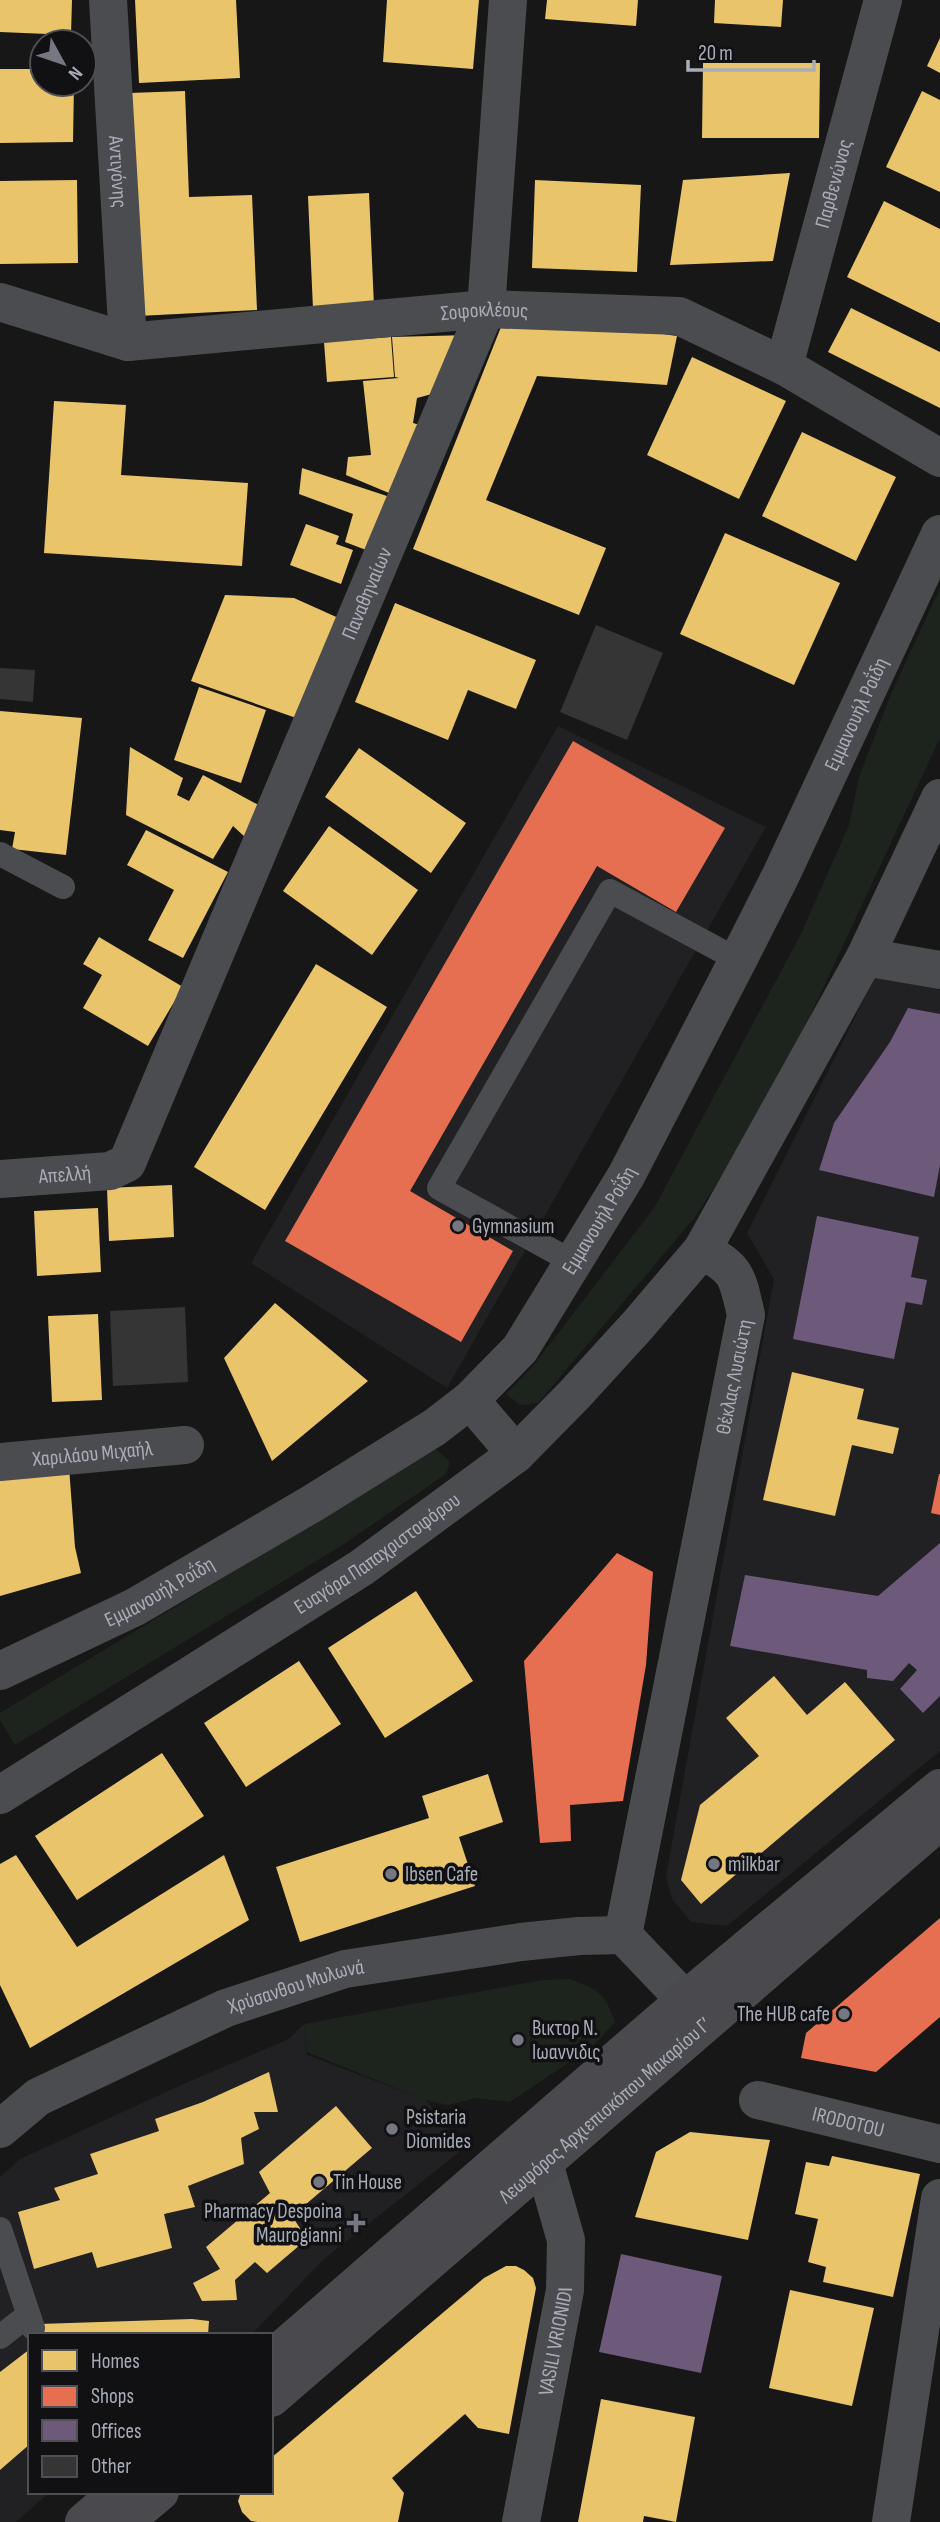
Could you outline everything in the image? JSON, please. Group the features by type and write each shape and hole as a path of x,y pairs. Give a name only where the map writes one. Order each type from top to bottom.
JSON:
{"main road":[{"name":"Λεωφόρος Αρχιεπισκόπου Μακαρίου Γ’","path":"273,2357 685,2000 940,1788"},
{"name":"Λεωφόρος Αρχιεπισκόπου Μακαρίου Γ’","path":"273,2396 940,1821"},
{"path":"84,2522 117,2494"},
{"path":"124,2522 158,2494"}],"street":[{"name":"Αντιγόνης","path":"108,0 128,342"},
{"name":"Παναθηναίων","path":"127,1163 486,309 508,0"},
{"name":"Παρθενώνος","path":"784,366 883,0"},
{"name":"Σοφοκλέους","path":"0,302 128,342 486,309 679,316 784,366 940,457"},
{"name":"Εμμανουήλ Ροΐδη","path":"0,1671 147,1600 324,1496 435,1427 470,1400 520,1349 626,1176 738,960 781,875 940,534"},
{"path":"702,1250 865,957 940,798"},
{"path":"865,957 940,970"},
{"name":"Απελλή","path":"0,1179 110,1171 127,1163"},
{"name":"Ευαγόρα Παπαχριστοφόρου","path":"0,1795 361,1568 516,1454 638,1325 702,1250"},
{"name":"Θέκλας Λυσιώτη","path":"622,1934 746,1315 738,1279 726,1263 702,1250"},
{"path":"470,1400 516,1454"},
{"name":"Χαριλάου Μιχαήλ","path":"0,1462 185,1446"},
{"path":"622,1934 685,2000"},
{"name":"Χρύσανθου Μυλωνά","path":"0,2129 38,2097 226,2008 345,1969 521,1942 622,1934"},
{"name":"IRODOTOU","path":"758,2100 940,2144"},
{"name":"VASILI VRIONIDI","path":"521,2522 565,2290 566,2239 544,2163"},
{"path":"891,2522 940,2198"}],"lane":[{"path":"0,854 64,887"},
{"path":"573,1262 439,1188 610,891 738,960"},
{"path":"0,2229 30,2321 0,2337"}],"shaded area":[{"path":"940,588 940,738 775,1091 696,1216 538,1403 520,1405 506,1394 533,1366 654,1208 800,936 849,825 859,777 891,694"},
{"path":"558,726 766,827 447,1388 251,1263"},
{"path":"875,977 940,990 940,1751 727,1926 691,1922 672,1899 666,1876 774,1279 747,1233"},
{"path":"436,1449 450,1462 446,1474 341,1546 15,1745 0,1720 0,1713"},
{"path":"570,1979 599,1993 615,2022 592,2047 510,2102 476,2098 448,2105 425,2100 307,2052 304,2024 542,1980"},
{"path":"304,2024 307,2055 426,2100 462,2150 324,2259 253,2333 28,2333 28,2494 48,2494 16,2522 0,2522 0,2177 20,2159 289,2039"}],"building: Homes":[{"path":"0,0 72,0 71,28 28,28 28,33 0,32"},
{"path":"135,0 236,0 240,78 139,83"},
{"path":"387,0 479,0 473,69 383,62"},
{"path":"547,0 638,0 636,26 545,19"},
{"path":"715,0 783,0 781,27 714,23"},
{"path":"940,38 940,73 927,66"},
{"path":"703,63 820,63 819,138 702,138"},
{"path":"0,69 28,69 28,98 74,98 73,142 0,143"},
{"path":"185,91 189,197 252,195 257,310 138,316 129,93"},
{"path":"922,91 940,100 940,192 886,167"},
{"path":"790,173 773,261 670,265 683,180"},
{"path":"77,180 78,263 0,264 0,181"},
{"path":"535,180 641,185 637,272 532,268"},
{"path":"369,193 374,306 313,309 308,196"},
{"path":"884,201 940,229 940,323 847,277"},
{"path":"851,308 940,352 940,408 828,352"},
{"path":"591,324 677,336 667,385 537,376 486,500 606,548 579,615 413,549 501,327"},
{"path":"469,335 443,391 417,398 413,423 427,427 396,496 346,475 348,457 371,455 363,381 399,378 395,377 392,337"},
{"path":"391,337 394,377 327,382 324,342"},
{"path":"692,357 786,401 739,499 647,455"},
{"path":"54,401 126,405 121,475 248,483 242,566 44,553"},
{"path":"802,432 896,477 856,561 762,516"},
{"path":"302,468 396,499 374,553 345,542 353,514 299,494"},
{"path":"306,524 339,536 336,544 353,550 341,584 290,565"},
{"path":"725,533 840,583 794,685 680,634"},
{"path":"225,595 294,598 343,620 302,720 191,681"},
{"path":"395,603 536,660 516,709 468,690 448,740 355,702"},
{"path":"199,687 266,710 241,783 174,760"},
{"path":"0,711 82,718 66,855 12,849 15,832 0,830"},
{"path":"130,747 183,778 177,795 189,801 203,775 264,808 245,837 233,826 213,859 126,815"},
{"path":"359,748 466,823 431,873 325,797"},
{"path":"329,826 418,890 372,955 283,891"},
{"path":"146,830 228,872 183,958 148,940 174,890 127,865"},
{"path":"99,937 183,987 148,1046 83,1008 102,975 83,964"},
{"path":"316,964 387,1007 265,1210 194,1167"},
{"path":"172,1185 174,1237 109,1241 107,1188"},
{"path":"98,1208 101,1272 37,1276 34,1211"},
{"path":"275,1303 368,1381 272,1461 224,1358"},
{"path":"98,1314 102,1400 52,1402 48,1316"},
{"path":"792,1372 864,1389 857,1419 899,1428 893,1454 852,1445 835,1516 763,1500"},
{"path":"69,1467 75,1547 81,1573 0,1596 0,1472"},
{"path":"416,1591 473,1681 385,1738 328,1648"},
{"path":"299,1661 341,1724 246,1787 204,1723"},
{"path":"774,1676 807,1715 845,1682 895,1740 701,1904 681,1880 700,1805 759,1756 726,1718"},
{"path":"162,1753 204,1816 77,1900 35,1836"},
{"path":"488,1774 503,1822 459,1837 475,1886 300,1942 276,1867 429,1818 422,1796"},
{"path":"16,1855 77,1947 224,1855 249,1920 30,2048 0,1985 0,1864"},
{"path":"269,2072 278,2112 254,2112 259,2129 241,2138 244,2164 188,2186 195,2207 164,2214 172,2248 97,2268 92,2252 34,2269 18,2212 60,2200 54,2188 98,2174 90,2154 159,2131 155,2119 203,2102"},
{"path":"336,2106 372,2148 292,2216 307,2239 267,2273 255,2262 235,2280 237,2300 202,2301 193,2283 220,2269 206,2247 270,2193 259,2172"},
{"path":"690,2132 770,2140 748,2240 635,2217 656,2152"},
{"path":"832,2156 920,2174 893,2297 823,2282 826,2267 808,2262 818,2219 795,2214 806,2162 829,2166"},
{"path":"506,2266 516,2266 533,2278 536,2288 509,2434 478,2428 465,2414 392,2478 404,2493 398,2522 251,2521 242,2512 238,2501 240,2494 273,2494 273,2456 484,2278"},
{"path":"790,2290 874,2308 852,2406 769,2388"},
{"path":"192,2319 209,2321 208,2333 41,2333 39,2324"},
{"path":"28,2351 28,2446 0,2470 0,2372"},
{"path":"601,2399 695,2417 676,2522 644,2516 643,2522 578,2522"}],"building: Shops":[{"path":"573,741 725,828 676,912 597,866 410,1191 513,1251 461,1342 285,1241"},
{"path":"940,1474 940,1515 931,1513"},
{"path":"617,1553 653,1572 646,1665 623,1801 570,1805 571,1841 540,1843 524,1661"},
{"path":"940,1918 940,2017 876,2072 801,2058 806,2033"}],"building: Offices":[{"path":"908,1008 940,1014 940,1165 934,1197 819,1170 834,1123 890,1042"},
{"path":"817,1216 919,1237 911,1277 927,1280 922,1305 906,1302 894,1359 793,1339"},
{"path":"940,1543 940,1696 923,1713 900,1689 917,1670 909,1663 893,1681 867,1678 867,1670 730,1646 745,1575 878,1596"},
{"path":"621,2254 722,2276 701,2373 599,2352"}],"building: Other":[{"path":"596,625 663,653 627,740 560,712"},
{"path":"0,668 35,670 33,702 0,699"},
{"path":"185,1307 188,1382 113,1386 110,1311"}],"place":[{"name":"Gymnasium","path":"458,1226"},
{"name":"milkbar","path":"714,1864"},
{"name":"Ibsen Cafe","path":"391,1874"},
{"name":"The HUB cafe","path":"844,2014"},
{"name":"Βικτορ Ν. Ιωαννιδις","path":"518,2040"},
{"name":"Psistaria Diomides","path":"392,2129"},
{"name":"Tin House","path":"319,2182"},
{"name":"Pharmacy Despoina Maurogianni","path":"356,2223"}]}
